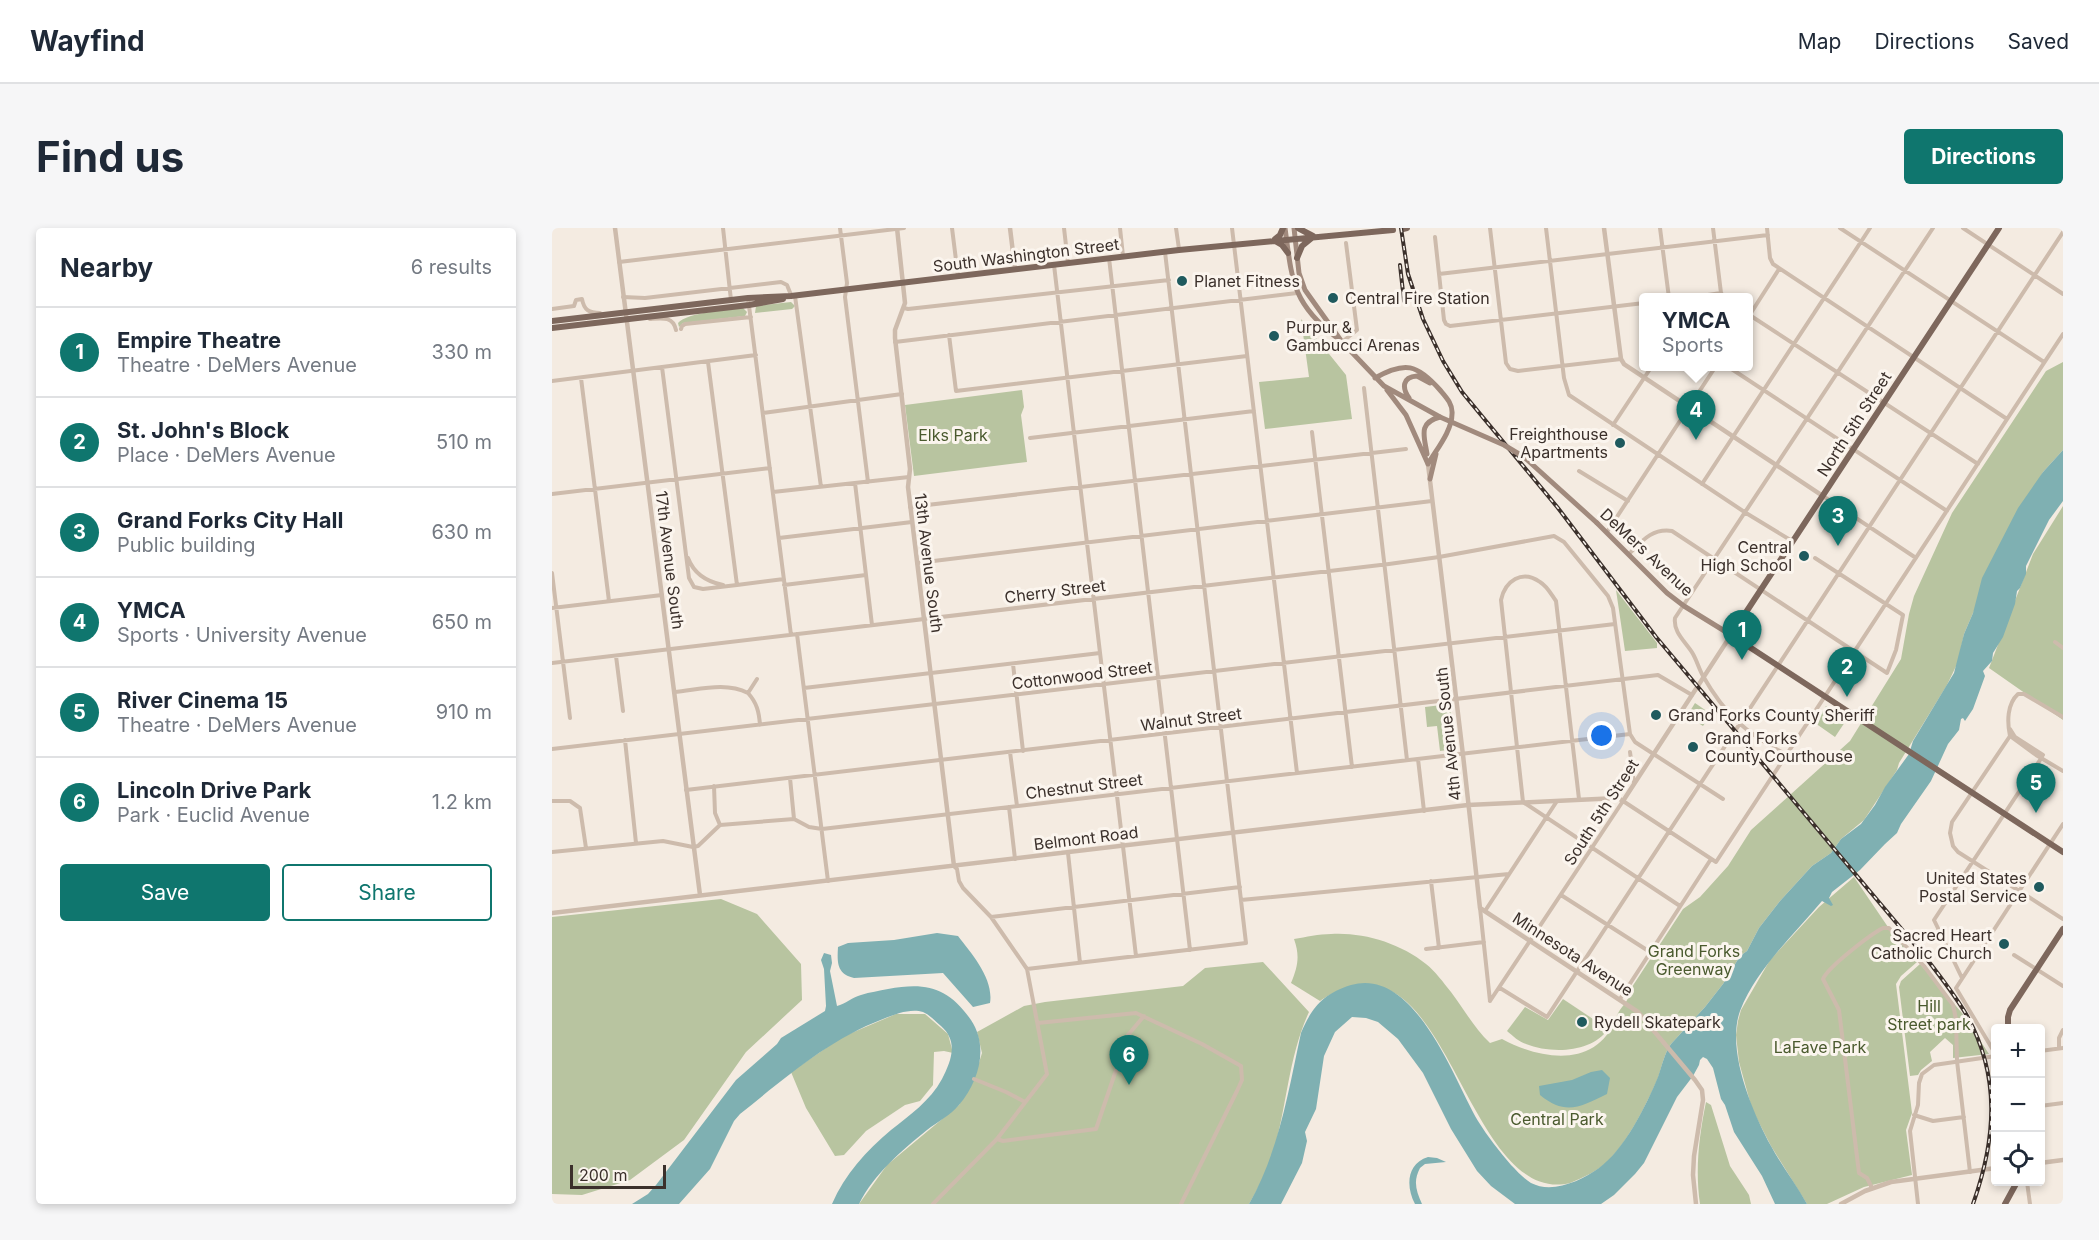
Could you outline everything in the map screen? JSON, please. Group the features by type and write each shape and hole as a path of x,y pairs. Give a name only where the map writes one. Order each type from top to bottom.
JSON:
{"main road":[{"name":"DeMers Avenue","path":"1285,228 1291,274 1297,293 1311,315 1342,342"},
{"path":"1272,240 1285,228"},
{"name":"DeMers Avenue","path":"1296,228 1297,258 1302,282 1318,310 1342,342 1384,386 1440,417 1504,445 1524,457 1607,532 1667,593 1684,606 2063,852"},
{"path":"1296,228 1313,236 1302,246 1297,258"},
{"name":"South Washington Street","path":"1336,234 1366,228"},
{"name":"North 5th Street","path":"1731,635 1999,228"},
{"name":"South Washington Street","path":"552,328 644,318 749,301 1124,256 1393,230"},
{"path":"1272,240 1282,245 1288,253"},
{"name":"South Washington Street","path":"552,321 731,300 749,301"},
{"path":"1311,315 1318,310"},
{"path":"1375,378 1388,369 1409,367 1419,370 1449,402 1453,416 1449,429 1428,464"},
{"path":"1415,403 1408,397 1404,388 1404,382 1411,376 1422,377 1441,392"},
{"path":"1384,386 1406,415 1428,464"},
{"path":"1428,464 1425,425 1428,421 1440,417"},
{"path":"1430,479 1441,442"},
{"path":"2008,1024 2008,1014 2063,928"},
{"path":"2006,1204 2015,1186"}],"street":[{"name":"17th Avenue South","path":"615,228 700,895"},
{"path":"723,228 731,300"},
{"path":"840,228 845,297 868,482"},
{"name":"13th Avenue South","path":"897,228 905,299 904,308 895,330 895,342 910,469 910,507 954,866"},
{"path":"619,262 904,228"},
{"path":"952,228 958,276"},
{"path":"1010,228 1014,269"},
{"path":"1064,228 1068,263"},
{"path":"1120,228 1124,256"},
{"path":"1176,228 1179,250"},
{"path":"1232,228 1297,773"},
{"path":"1490,228 1506,363 1510,369 1518,371 1621,359"},
{"path":"1546,228 1563,366 1569,395 1792,541"},
{"path":"1604,228 1621,359 1628,368 1916,558"},
{"path":"1660,228 1669,293"},
{"path":"1713,228 1723,293"},
{"path":"1767,228 1772,262 1780,269 2007,419"},
{"path":"1840,228 2044,362"},
{"path":"1702,484 1870,228"},
{"path":"1787,755 1740,725 1727,712 1704,677 1693,653 1674,626 1676,618 1933,228"},
{"path":"1963,228 2063,294"},
{"path":"1500,988 1547,1017 2063,232"},
{"path":"1439,274 1768,235"},
{"path":"1435,237 1446,324 1450,326 1639,304"},
{"path":"1342,342 1357,330 1346,243"},
{"path":"1027,969 1246,944 1165,252"},
{"path":"1109,258 1179,839 1190,950"},
{"path":"1054,265 1136,956"},
{"path":"1753,309 1780,269"},
{"path":"904,308 1169,280"},
{"path":"623,297 645,298 784,282 793,296 811,406 821,487"},
{"path":"895,342 1297,293"},
{"path":"552,309 574,306 576,300 582,299 584,308 588,311 612,314"},
{"path":"749,301 791,635"},
{"path":"644,318 669,319 679,330 684,325 751,316"},
{"path":"1753,318 1977,464"},
{"path":"1623,801 1716,862 2063,334"},
{"path":"949,335 956,391 1247,356"},
{"path":"552,381 756,355"},
{"path":"708,362 737,585"},
{"path":"662,367 689,578 694,587 703,589 784,579"},
{"path":"1613,425 1649,371"},
{"path":"1607,532 1713,371"},
{"path":"1734,371 1947,511"},
{"path":"580,378 609,601"},
{"path":"1364,388 1407,760"},
{"path":"763,413 902,394"},
{"path":"1030,438 1254,411"},
{"path":"1312,432 1352,767"},
{"path":"910,507 1406,449"},
{"name":"4th Avenue South","path":"1428,464 1490,1001"},
{"path":"552,494 770,468"},
{"path":"1579,471 1628,501"},
{"path":"773,492 909,477"},
{"path":"855,483 872,625"},
{"path":"917,563 1432,501"},
{"path":"779,538 912,522"},
{"path":"1629,554 1647,536 1663,530 1672,531 1887,673 1896,650 1903,615 1815,558"},
{"name":"Cherry Street","path":"552,663 1384,564 1438,557 1547,536 1564,542 1608,596 1613,608 1615,624"},
{"path":"686,551 690,564 705,578 726,585 737,585"},
{"path":"552,573 554,608 570,718"},
{"path":"784,585 866,575"},
{"path":"1579,799 1556,600 1542,583 1532,577 1522,577 1507,583 1500,600 1523,802 1680,906"},
{"path":"554,608 662,595"},
{"path":"1615,624 1630,734 1635,742 1724,799"},
{"name":"Cottonwood Street","path":"552,749 1615,624"},
{"path":"797,634 828,881"},
{"name":"South 5th Street","path":"1490,1001 1731,635"},
{"path":"2055,642 2063,648"},
{"path":"804,688 1100,653"},
{"path":"616,656 623,711"},
{"path":"1012,664 1023,751"},
{"name":"Walnut Street","path":"686,789 1659,675 1692,695"},
{"path":"748,693 757,679"},
{"path":"674,693 725,686 738,688 748,693 755,701 760,725"},
{"path":"2063,717 2025,695 2018,694 2013,698 2008,726 2010,736 1952,822 1950,831 1955,849 1971,862 2063,919"},
{"path":"2008,726 2015,737 2063,771"},
{"name":"Chestnut Street","path":"720,825 794,819 809,828 822,829 1518,749 1630,734"},
{"path":"2010,736 2042,756"},
{"path":"625,740 636,843"},
{"path":"1010,752 1017,806"},
{"path":"1630,752 1634,783"},
{"path":"1962,978 1934,922 2042,756"},
{"path":"1418,759 1424,811"},
{"path":"790,778 794,819"},
{"path":"552,852 666,841 698,846 720,825 715,813 714,786"},
{"name":"Belmont Road","path":"552,913 1468,805 1579,799 1618,798 1623,801"},
{"path":"1485,911 1557,800"},
{"path":"552,801 570,801 580,808 586,848"},
{"path":"1009,807 1015,859"},
{"path":"1991,1049 1956,988 2063,824"},
{"path":"1068,852 1080,963"},
{"path":"1620,999 1711,859"},
{"path":"933,1204 997,1139 1047,1074 1027,969 991,917 963,888 954,866"},
{"path":"1242,900 1509,874"},
{"path":"1431,881 1439,948"},
{"path":"991,917 1240,887"},
{"path":"1561,895 1650,952"},
{"name":"Minnesota Avenue","path":"1480,908 1638,1012 1695,1080 1703,1095 1694,1156 1693,1176 1696,1204"},
{"path":"1872,1188 1867,1178 1859,1173 1839,1010 1823,978 1834,966 1883,928 1889,928 1924,966 1953,1005 1956,1018 1957,1061 1971,1173"},
{"path":"1426,949 1484,942"},
{"path":"2014,955 2063,986"},
{"path":"1038,1023 1136,1013 1238,1062 1243,1071 1237,1091 1181,1204"},
{"path":"997,1139 1003,1141 1096,1129 1128,1035 1144,1016"},
{"path":"2045,1050 2061,1048 2059,1038 2063,1030"},
{"path":"1918,1204 1910,1131 1918,1101 1919,1080 1924,1071 1934,1065 1991,1057"},
{"path":"974,1079 1025,1102"},
{"path":"2045,1105 2063,1103"},
{"path":"1914,1115 1933,1121 1964,1117"},
{"path":"2045,1162 2063,1160"},
{"path":"1841,1204 1872,1188 1891,1182 1991,1169"},
{"path":"2028,1186 2030,1204"}],"green space":[{"path":"791,302 795,306 792,309 755,313 756,306"},
{"path":"743,308 747,312 745,316 683,323 679,327 678,323 690,316"},
{"path":"1301,319 1346,375 1352,419 1265,429 1259,382 1309,377"},
{"path":"2063,362 2063,450 2043,472 1973,613 1964,634 1958,662 1947,685 1899,763 1897,770 1864,820 1841,839 1831,853 1812,866 1780,901 1759,928 1747,951 1740,956 1723,984 1671,1044 1649,1099 1637,1121 1624,1142 1605,1164 1570,1183 1539,1181 1513,1164 1491,1135 1429,1028 1406,1001 1375,986 1338,992 1320,1001 1291,983 1297,961 1294,939 1331,934 1368,937 1405,950 1436,973 1490,1043 1502,1039 1534,1052 1566,1056 1582,1053 1596,1046 1607,1034 1628,998 1630,990 1683,909 1700,897 1728,866 1751,830 1850,741 1901,659 1914,596 1952,513 2046,371"},
{"name":"Elks Park","path":"1022,390 1024,407 1021,415 1027,462 914,476 905,405"},
{"path":"2063,506 2063,720 1989,668 2033,554"},
{"path":"1616,590 1657,643 1657,648 1625,651"},
{"path":"1695,703 1711,714 1703,726 1687,716"},
{"path":"1450,704 1455,749 1440,751 1437,726 1427,727 1425,707"},
{"path":"1826,706 1847,719 1835,737 1815,723"},
{"name":"LaFave Park","path":"1854,877 1888,927 1917,962 1901,976 1896,984 1912,1113 1906,1130 1912,1175 1864,1187 1827,1204 1807,1204 1771,1146 1752,1109 1739,1062 1736,1035 1738,1021 1741,1010 1770,960 1819,907"},
{"path":"721,899 757,914 801,964 802,1000 746,1052 684,1140 630,1180 582,1195 552,1194 552,917"},
{"path":"1263,962 1309,1012 1297,1045 1274,1150 1249,1204 859,1204 887,1165 959,1105 974,1079 982,1053 977,1032 1024,1006 1183,986 1205,968"},
{"name":"Hill Street park","path":"1920,964 1962,1013 1989,1054 1953,1058 1953,1045 1945,1038 1930,1052 1932,1061 1918,1075 1910,1076 1899,987 1901,981"},
{"path":"1563,999 1608,1029 1592,1043 1582,1047 1559,1050 1523,1043 1507,1031 1525,1007 1548,1020"},
{"path":"896,1014 925,1014 948,1034 953,1053 934,1052 933,1085 920,1101 905,1105 866,1131 844,1155 835,1156 806,1108 791,1072 842,1037"},
{"path":"1706,1102 1711,1105 1730,1166 1749,1195 1751,1204 1700,1204 1698,1153"}],"water":[{"path":"2063,450 2063,501 2049,520 2026,566 2026,574 2017,591 2015,604 2003,637 1993,653 1992,661 1983,671 1985,676 1973,709 1965,721 1961,719 1959,730 1948,744 1931,781 1897,833 1860,870 1832,892 1829,898 1833,905 1822,901 1776,953 1747,995 1740,1011 1736,1044 1749,1098 1771,1146 1807,1204 1775,1204 1762,1176 1734,1132 1721,1099 1713,1068 1703,1057 1693,1076 1677,1097 1644,1163 1614,1195 1601,1204 1515,1204 1491,1186 1477,1171 1451,1129 1423,1073 1398,1039 1378,1022 1352,1017 1335,1032 1324,1056 1316,1109 1305,1132 1307,1141 1302,1163 1281,1204 1249,1204 1275,1142 1305,1024 1314,1009 1326,997 1351,985 1374,984 1394,992 1413,1009 1430,1030 1482,1127 1511,1165 1528,1181 1539,1186 1557,1187 1592,1173 1608,1160 1641,1114 1671,1044 1723,984 1740,956 1747,951 1759,928 1780,901 1812,866 1831,853 1841,839 1861,824 1909,754 1913,741 1954,673 1982,578 2018,508 2043,472"},
{"path":"937,933 958,936 981,967 989,985 990,1003 973,1007 943,973 854,978 844,974 839,967 838,947 848,943 894,940"},
{"path":"824,953 831,955 830,971 837,1006 868,993 914,986 935,990 954,1000 971,1020 980,1041 979,1064 966,1096 948,1115 917,1138 889,1164 872,1183 859,1204 832,1204 843,1183 865,1155 926,1101 942,1079 950,1059 952,1045 947,1032 923,1012 908,1011 888,1017 825,1049 740,1114 734,1121 710,1169 679,1204 632,1204 648,1194 656,1185 736,1080 781,1038 825,1011 824,969 821,960"},
{"path":"1602,1070 1610,1078 1607,1094 1589,1103 1573,1107 1558,1106 1540,1095 1539,1086 1572,1080"},
{"path":"1428,1157 1446,1162 1425,1164 1420,1168 1416,1186 1422,1204 1415,1204 1410,1190 1410,1177 1415,1165"}],"railway":[{"path":"1401,228 1408,274 1423,319 1443,361 1462,392 1558,508 1656,637 1926,958 1966,1014 1985,1061 1990,1084 1991,1108 1987,1156 1973,1204"},
{"path":"1400,265 1404,301"}],"place":[{"name":"Planet Fitness","path":"1182,281"},
{"name":"Central Fire Station","path":"1333,298"},
{"name":"Purpur & Gambucci Arenas","path":"1274,336"},
{"name":"YMCA","path":"1696,440"},
{"name":"Freighthouse Apartments","path":"1620,443"},
{"name":"Grand Forks City Hall","path":"1838,546"},
{"name":"Central High School","path":"1804,556"},
{"name":"Empire Theatre","path":"1742,660"},
{"name":"St. John's Block","path":"1847,697"},
{"name":"Grand Forks County Sheriff","path":"1656,715"},
{"name":"Grand Forks County Courthouse","path":"1693,747"},
{"name":"River Cinema 15","path":"2036,813"},
{"name":"United States Postal Service","path":"2039,887"},
{"name":"Sacred Heart Catholic Church","path":"2004,944"},
{"name":"Rydell Skatepark","path":"1582,1022"},
{"name":"Lincoln Drive Park","path":"1129,1085"}],"park label":[{"name":"Grand Forks Greenway","path":"1694,960"},
{"name":"Central Park","path":"1557,1119"}]}
